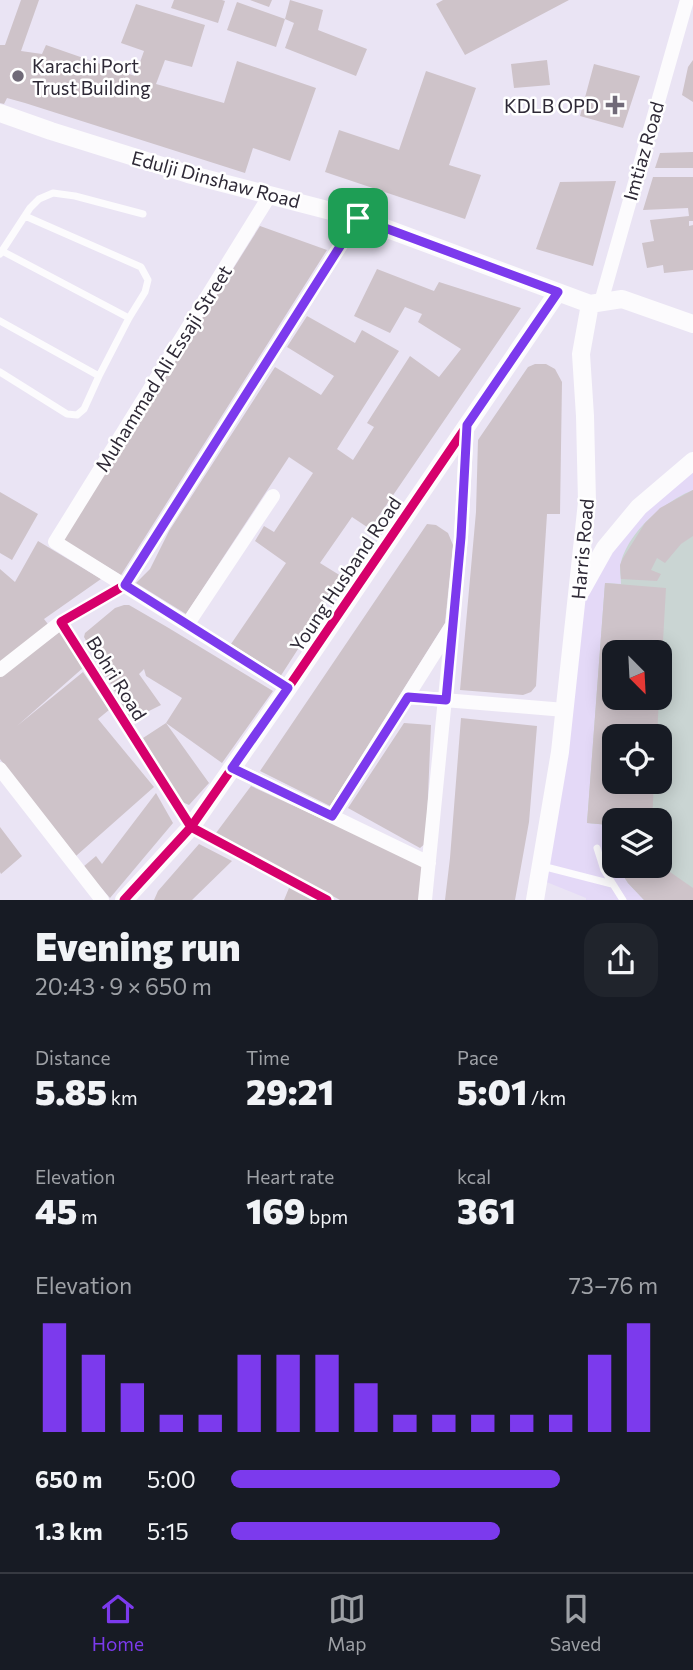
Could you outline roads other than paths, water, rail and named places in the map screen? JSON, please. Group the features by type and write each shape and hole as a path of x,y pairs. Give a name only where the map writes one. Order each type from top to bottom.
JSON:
{"street":[{"name":"Imtiaz Road","path":"595,303 687,0"},
{"name":"Edulji Dinshaw Road","path":"0,113 188,174 358,218 558,292 595,303"},
{"name":"Muhammad Ali Essaji Street","path":"125,585 55,542 270,194"},
{"name":"Bohri Road","path":"191,827 61,622 125,585 358,218"},
{"name":"Young Husband Road","path":"124,900 191,827 558,292"},
{"path":"595,303 622,299 693,324"},
{"name":"Harris Road","path":"535,900 565,710 578,597 587,502 581,354 595,303"},
{"path":"425,900 461,537 467,425"},
{"path":"578,597 605,548 639,507 693,461"},
{"path":"187,625 273,496"},
{"path":"125,585 288,688"},
{"path":"0,670 61,622"},
{"path":"332,816 453,622"},
{"path":"408,697 565,710"},
{"path":"232,768 429,863"},
{"path":"0,769 102,900"},
{"path":"191,827 327,900"}],"lane":[{"path":"129,318 1,253 39,198 53,192 143,214"},
{"path":"0,373 67,414 76,415 84,409 129,318 145,292 148,280 141,267 25,216"},
{"path":"0,321 99,376"},
{"path":"597,848 612,884 623,900"},
{"path":"541,866 612,884"}],"place":[{"name":"Karachi Port Trust Building","path":"18,76"},
{"name":"KDLB OPD","path":"615,105"}]}
